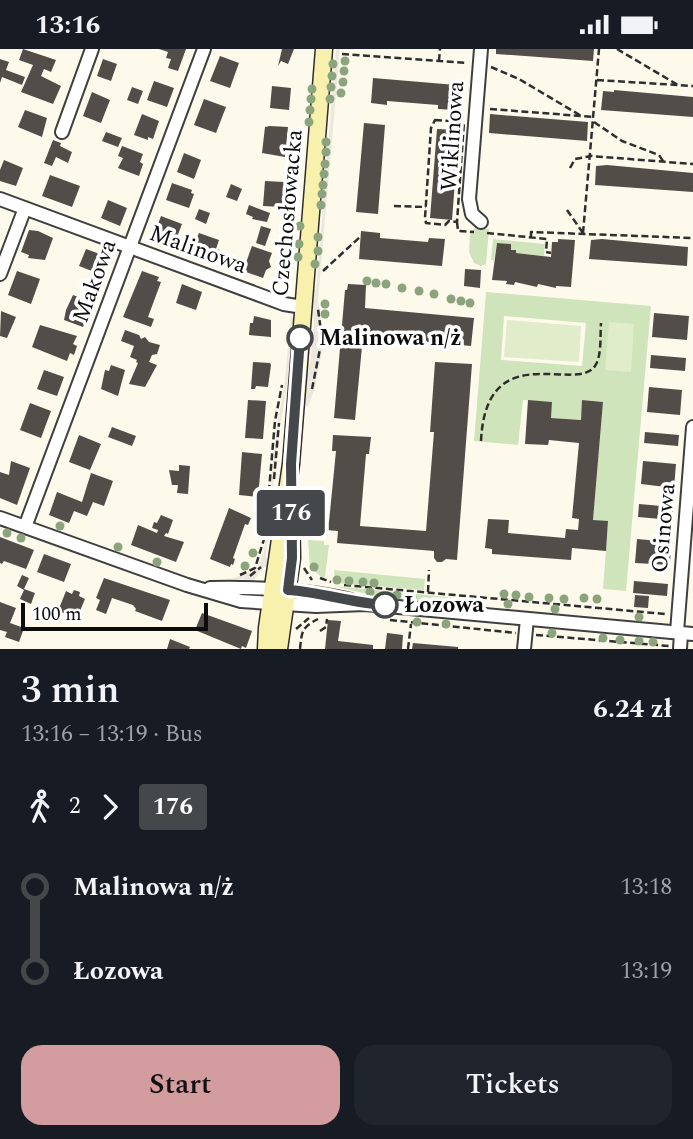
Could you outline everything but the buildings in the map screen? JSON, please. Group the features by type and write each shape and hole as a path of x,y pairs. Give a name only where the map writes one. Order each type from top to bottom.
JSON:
{"street":[{"path":"62,132 93,49"},
{"name":"Makowa","path":"25,527 204,49"},
{"name":"Czechosłowacka","path":"266,649 292,558 291,464 310,304 324,49"},
{"name":"Wiklinowa","path":"481,49 469,199 472,214 481,222"},
{"name":"Malinowa","path":"0,199 284,304 310,304"},
{"path":"0,274 25,208"},
{"name":"Osinowa","path":"680,648 684,633 678,615 693,427"},
{"path":"0,518 202,588 279,596 310,605 365,604 684,633"},
{"path":"279,596 311,591 365,604"},
{"name":"Czechosłowacka","path":"279,596 279,649"},
{"path":"524,649 527,619"}],"path":[{"path":"337,61 338,49"},
{"path":"365,49 365,56"},
{"path":"439,61 440,49"},
{"path":"583,233 599,49"},
{"path":"617,49 678,85"},
{"path":"341,54 489,66 519,79 583,117"},
{"path":"597,80 693,86"},
{"path":"490,109 594,119 622,141 659,155 663,162"},
{"path":"445,225 426,223 431,128 435,120 464,122"},
{"path":"570,168 575,159 591,156 693,164"},
{"path":"394,206 426,207"},
{"path":"567,210 583,233"},
{"path":"457,222 458,231 547,239 546,253 551,253"},
{"path":"531,237 531,232 693,238"},
{"path":"323,271 361,236"},
{"path":"309,396 314,384 322,339 310,304"},
{"path":"481,441 487,408 492,397 509,381 541,372 582,375 594,369 601,323"},
{"path":"235,577 256,568 263,548 275,421 284,375"},
{"path":"250,577 258,572 264,563"},
{"path":"303,566 312,580 311,591"},
{"path":"428,592 429,570"},
{"path":"320,578 335,584 678,615"},
{"path":"295,637 295,630 309,619 310,605"},
{"path":"300,649 305,626 328,615 326,627 320,631"},
{"path":"380,619 680,648"},
{"path":"408,649 411,624"}],"green space":[{"path":"477,227 489,229 486,264 481,266 474,263 469,252 470,232"},
{"path":"493,239 545,244 544,256 516,253 516,250 511,250 511,244 497,243 494,260 491,260"},
{"path":"486,292 651,306 626,591 603,589 608,522 593,520 603,402 583,400 581,420 551,418 552,402 523,400 518,445 474,441","holes":["504,316 586,323 582,366 501,360"]},
{"path":"507,320 581,326 579,362 504,357"},
{"path":"609,322 634,324 631,372 605,370"},
{"path":"308,540 324,541 324,545 329,545 323,578 310,568"},
{"path":"334,570 425,579 424,590 335,583"},
{"path":"334,586 467,599 467,603 461,607 397,601"}],"shaded area":[{"path":"336,49 340,49 318,300 324,342 315,388 308,407 302,402 314,325 312,287 316,290"},
{"path":"291,313 295,321 279,432 266,556 269,566 264,567 252,583 243,579 223,582 256,570 264,552"}],"bus line":[{"name":"176","path":"300,338 291,464 292,558 288,590 318,592 365,604 385,605"}],"place":[{"name":"Malinowa n/ż","path":"300,338"},
{"name":"Łozowa","path":"385,605"}]}
